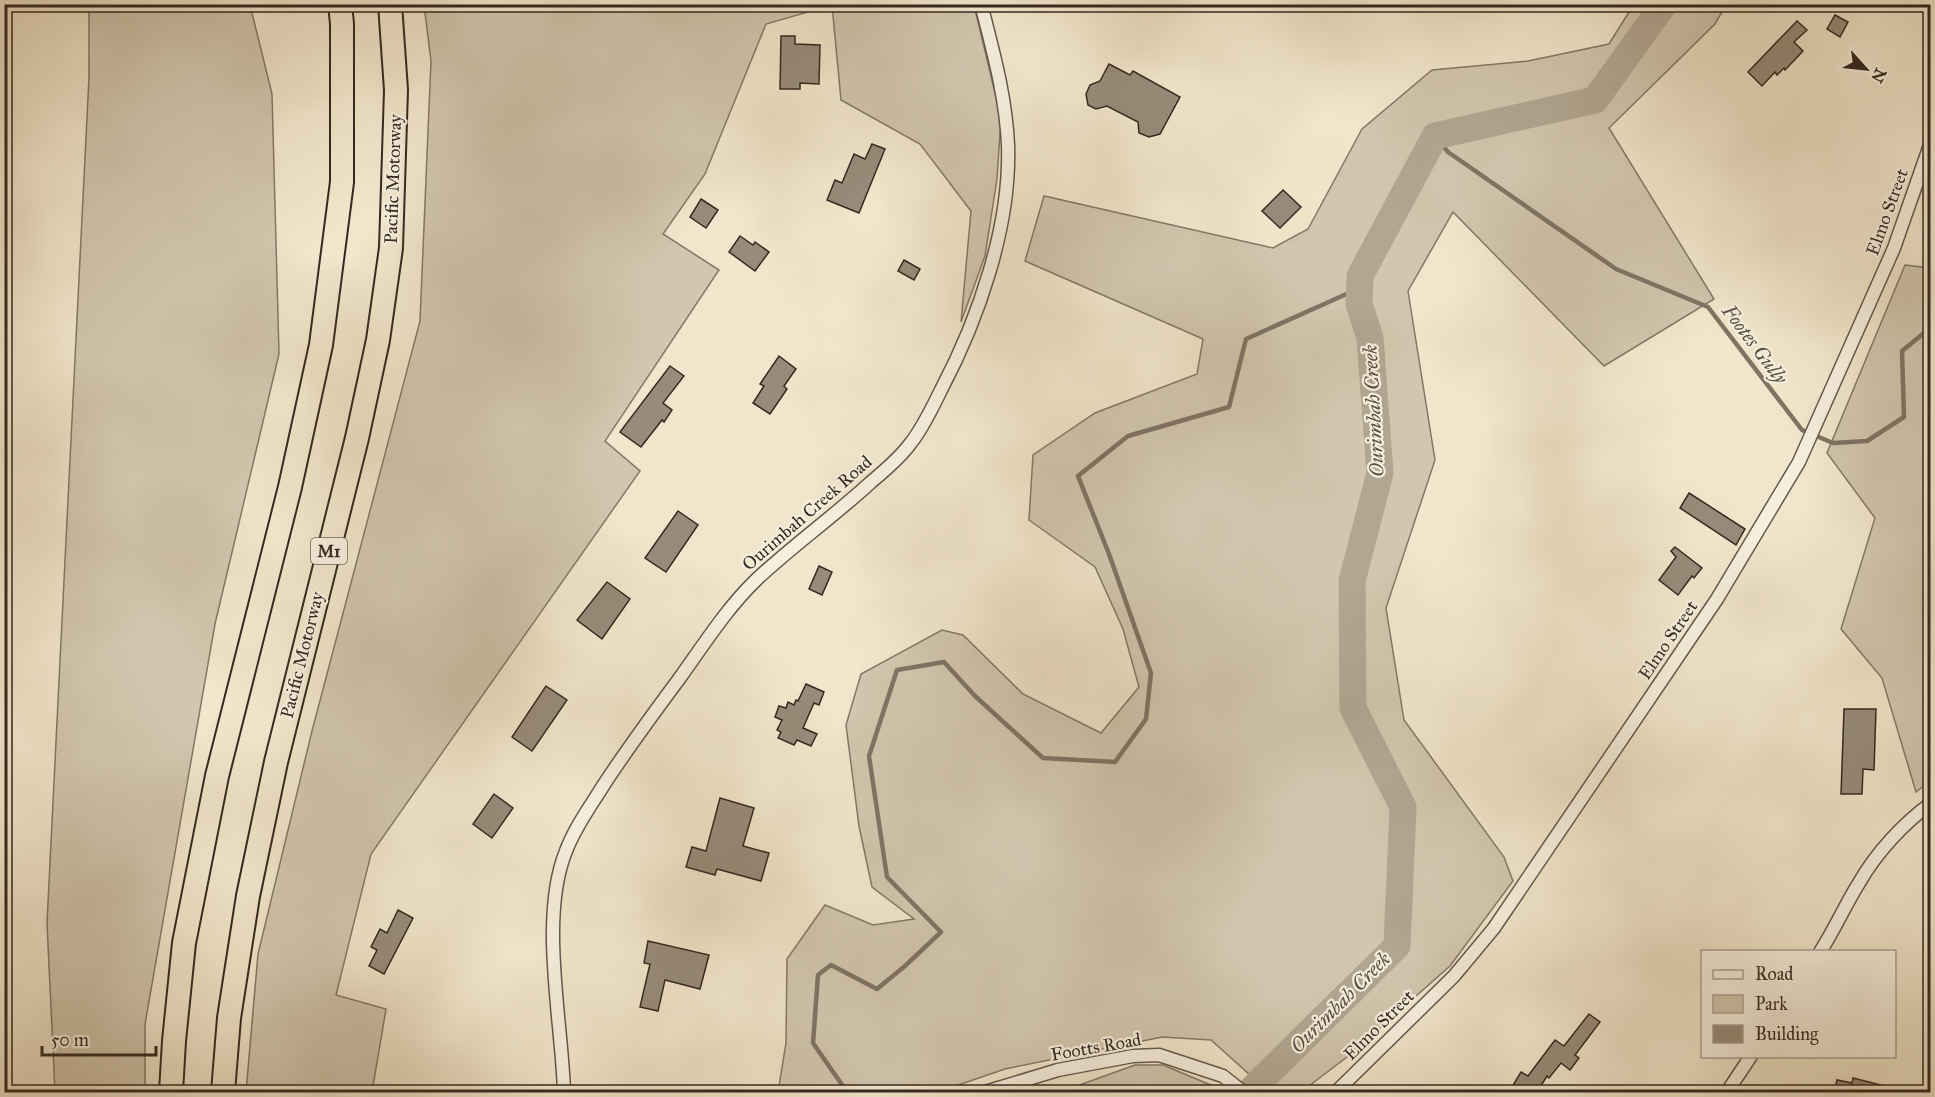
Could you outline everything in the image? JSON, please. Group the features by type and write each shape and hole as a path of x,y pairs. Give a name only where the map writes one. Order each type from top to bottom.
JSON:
{"highway":[{"path":"171,1092 184,943 217,776 290,487 321,345 342,182 340,4"},
{"name":"Pacific Motorway","path":"224,1092 229,1017 250,884 276,762 357,438 379,329 391,248 396,90 390,4"}],"street":[{"name":"Ourimbah Creek Road","path":"564,1092 552,943 556,884 565,852 580,821 651,716 753,583 861,492 898,459 912,442 925,422 963,346 993,266 1007,181 1008,146 1003,92 981,4"},
{"name":"Elmo Street","path":"1336,1092 1454,976 1494,928 1717,599 1799,462 1894,248 1930,145"},
{"path":"1821,950 1836,927 1859,881 1886,846 1930,804"},
{"name":"Footts Road","path":"985,1092 1058,1070 1133,1056 1159,1055 1223,1076 1243,1092"},
{"path":"1727,1092 1750,1058"}],"green space":[{"path":"1634,4 1726,5 1715,24 1609,128 1714,299 1604,366 1453,212 1408,291 1435,460 1386,608 1404,720 1504,857 1513,881 1450,966 1347,1057 1301,1092 1269,1092 1211,1040 1162,1037 1005,1069 938,1092 778,1092 786,1043 787,959 825,905 873,925 914,919 872,887 859,826 846,725 861,674 942,630 963,635 1023,694 1101,733 1139,687 1123,629 1095,567 1029,520 1033,455 1095,413 1197,374 1203,339 1025,261 1044,196 1273,248 1308,229 1362,129 1432,70 1528,61 1609,44"},
{"path":"89,5 250,5 272,94 279,354 215,624 145,1024 145,1092 55,1092 47,923 89,77"},
{"path":"424,5 832,5 766,24 705,174 663,234 719,270 605,441 640,471 371,854 336,995 386,1009 372,1092 246,1092 258,954 312,731 420,321 431,61"},
{"path":"832,5 974,5 1001,118 997,179 985,256 961,322 971,211 920,144 841,100"},
{"path":"1905,265 1930,268 1930,781 1916,792 1882,678 1841,629 1875,518 1827,453"},
{"path":"1135,1065 1163,1065 1223,1092 1060,1092"}],"building":[{"path":"1835,15 1848,22 1840,37 1827,29"},
{"path":"1797,21 1807,30 1794,42 1803,51 1785,70 1784,68 1777,75 1775,72 1762,86 1748,72"},
{"path":"781,36 795,36 795,44 820,45 819,84 800,83 800,89 780,89"},
{"path":"1109,64 1130,75 1133,71 1180,97 1160,134 1149,137 1139,133 1138,122 1107,106 1096,109 1088,105 1086,94 1090,85 1100,81"},
{"path":"872,144 885,149 859,213 827,200 835,180 842,183 854,154 865,159"},
{"path":"1283,190 1301,207 1280,228 1262,211"},
{"path":"701,199 718,210 706,228 690,217"},
{"path":"740,236 753,245 755,242 769,252 755,271 729,252"},
{"path":"904,260 920,269 914,280 898,271"},
{"path":"779,356 796,369 784,386 787,389 770,414 753,403 764,386 760,384"},
{"path":"670,366 684,376 663,403 672,410 641,447 620,432"},
{"path":"1689,493 1745,529 1736,545 1680,508"},
{"path":"678,511 698,525 666,572 645,558"},
{"path":"1675,547 1702,568 1694,578 1692,576 1678,595 1659,580 1676,557 1671,551"},
{"path":"819,566 832,572 822,595 809,589"},
{"path":"607,582 630,599 602,639 577,620"},
{"path":"806,684 824,692 819,705 814,703 803,728 817,734 811,746 797,740 794,745 778,738 781,732 777,730 782,720 775,717 779,706 786,708 788,702 794,705 796,700 798,701"},
{"path":"546,686 567,700 532,751 512,737"},
{"path":"1844,709 1876,709 1874,770 1863,769 1862,794 1841,794"},
{"path":"494,794 513,808 492,838 473,824"},
{"path":"720,798 754,808 743,846 769,853 761,881 717,869 715,875 686,867 692,847 706,851"},
{"path":"398,910 413,918 384,974 369,966 377,950 371,947 380,929 387,933"},
{"path":"648,941 709,955 700,989 665,980 658,1011 640,1007 650,964 644,963"},
{"path":"1589,1014 1600,1022 1575,1055 1579,1058 1570,1070 1561,1063 1549,1078 1547,1076 1537,1092 1509,1092 1521,1072 1528,1076 1555,1040 1564,1046"},
{"path":"1853,1078 1893,1088 1893,1092 1834,1092 1837,1080 1852,1083"}],"waterway":[{"name":"Ourimbah Creek","path":"1249,1092 1397,946 1403,807 1353,708 1352,581 1380,473 1370,338 1359,304 1360,276 1435,136 1595,100 1664,4"},
{"name":"Footes Gully","path":"1435,136 1448,152 1616,269 1708,307 1802,430 1833,443 1867,441 1904,417 1902,351 1930,328"},
{"path":"847,1092 813,1043 818,975 831,965 877,989 941,932 887,877 869,756 897,670 944,662 975,696 1043,758 1115,762 1146,719 1151,673 1109,554 1078,476 1128,436 1229,407 1246,339 1360,288"}]}
